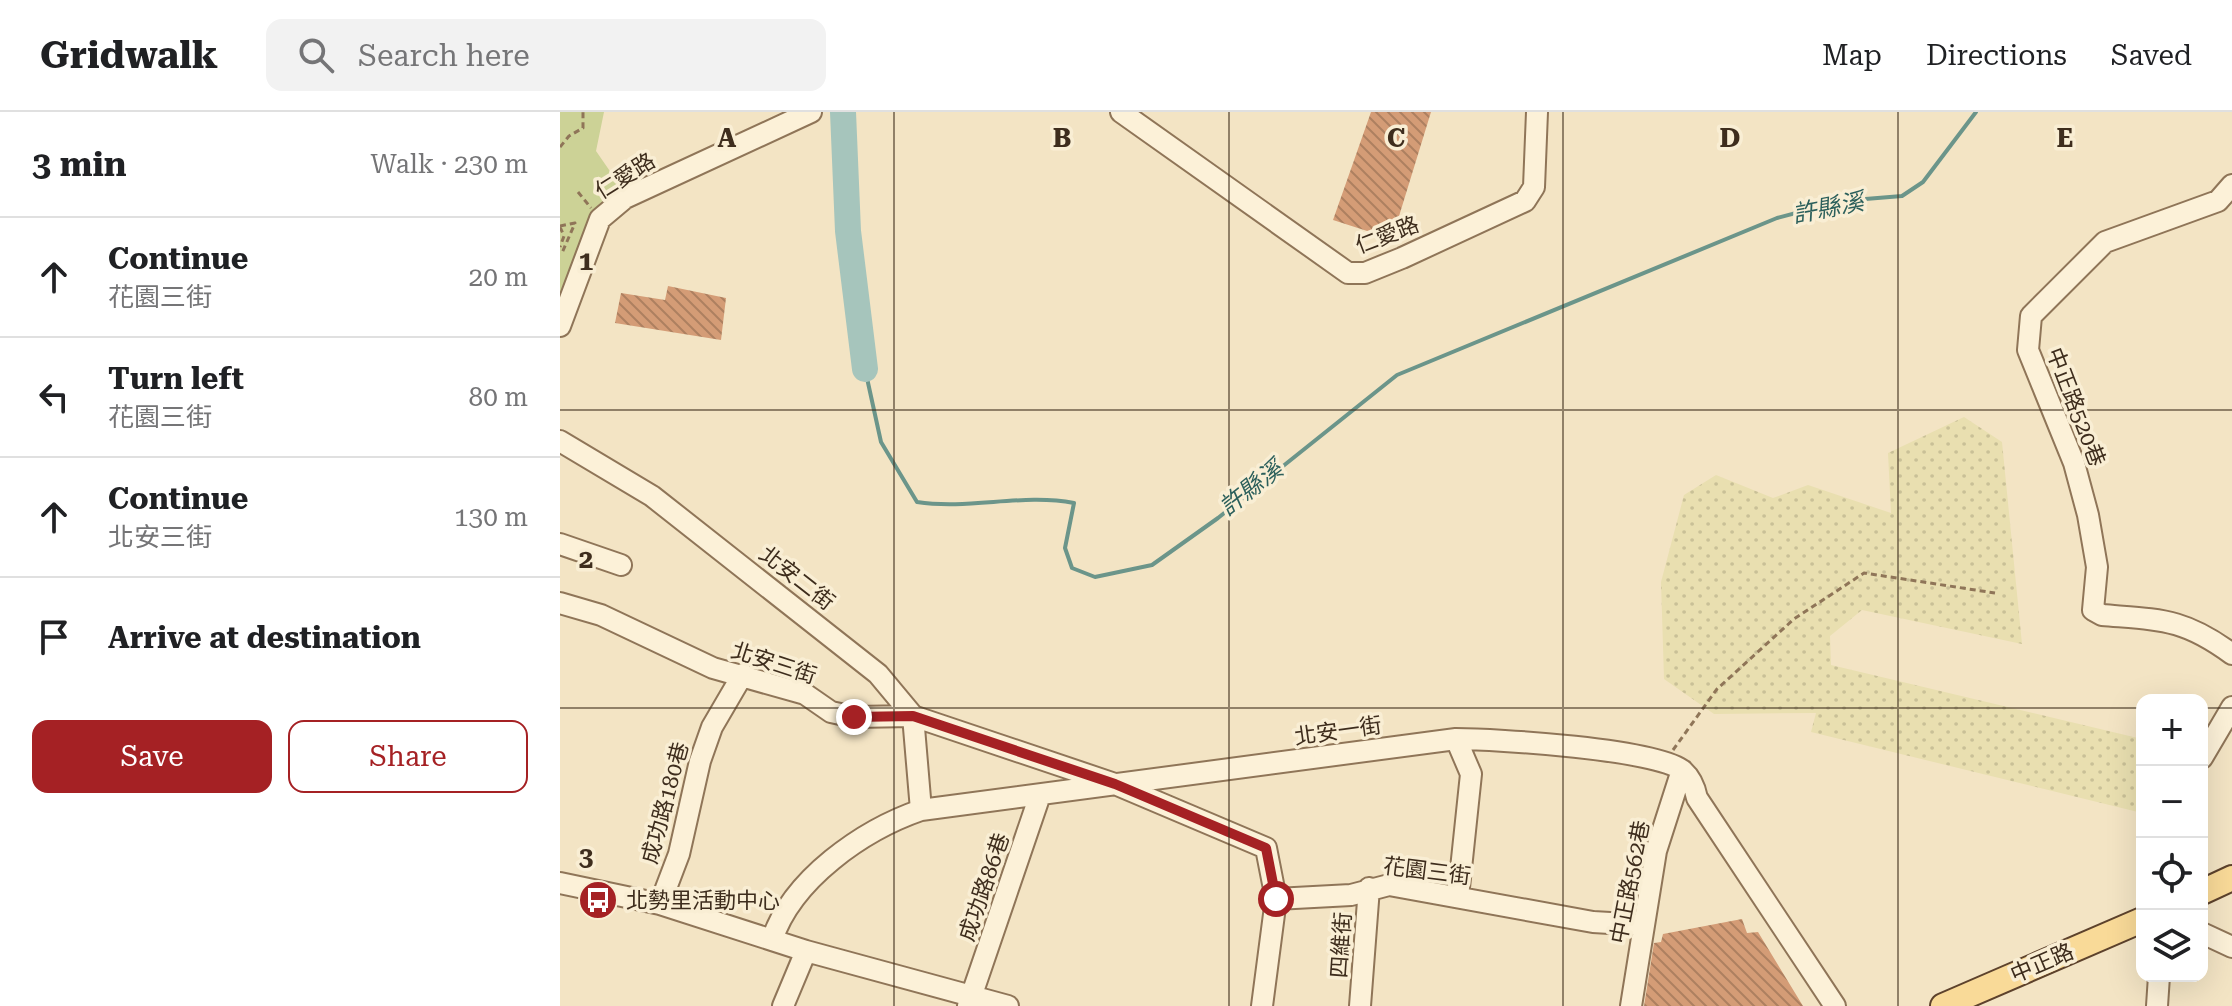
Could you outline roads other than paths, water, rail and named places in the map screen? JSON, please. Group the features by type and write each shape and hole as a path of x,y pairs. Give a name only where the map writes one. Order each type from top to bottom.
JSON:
{"main road":[{"path":"2208,889 2232,878"},
{"name":"中正路","path":"1943,1006 2136,923"}],"street":[{"name":"仁愛路","path":"560,326 600,219 625,198 690,166 780,129 811,112"},
{"name":"仁愛路","path":"1121,112 1348,273 1365,273 1402,258 1525,201 1534,187 1537,112"},
{"name":"中正路520巷","path":"2232,185 2218,201 2105,242 2031,316 2028,328 2028,350 2074,463 2088,515 2097,567 2093,610 2102,615 2165,620 2201,631 2232,654"},
{"name":"北安二街","path":"560,441 652,496 845,644 878,674 913,716"},
{"path":"560,544 621,565"},
{"name":"北安三街","path":"560,603 601,615 701,663 805,694 831,712 854,717 913,716 1115,784"},
{"name":"成功路180巷","path":"660,904 679,854 712,727 743,674"},
{"path":"2208,748 2232,707"},
{"path":"913,716 921,810"},
{"path":"1456,739 1471,774 1458,897"},
{"name":"北安一街","path":"772,940 785,909 830,863 886,826 921,810 1456,739 1556,745 1673,766"},
{"path":"1673,766 1835,1006"},
{"name":"中正路562巷","path":"1631,1006 1673,766"},
{"path":"1115,784 1266,848 1276,899 1262,1006"},
{"name":"成功路86巷","path":"971,1000 1040,795"},
{"path":"560,883 660,904 971,1000 1008,1006"},
{"name":"花園三街","path":"1276,899 1351,895 1389,885 1593,922 1644,925"},
{"name":"四維街","path":"1360,1006 1369,888"},
{"path":"2208,936 2232,947"},
{"path":"783,1006 806,951"},
{"path":"2157,1006 2159,982"}],"waterway":[{"name":"許縣溪","path":"843,112 848,231 865,369"},
{"name":"許縣溪","path":"865,369 881,442 917,502 957,504 1055,500 1074,503 1065,548 1072,568 1095,577 1152,565 1218,518 1397,375 1777,218 1841,201 1902,196 1923,182 1976,112"}],"place":[{"name":"北勢里活動中心","path":"598,900"}]}
